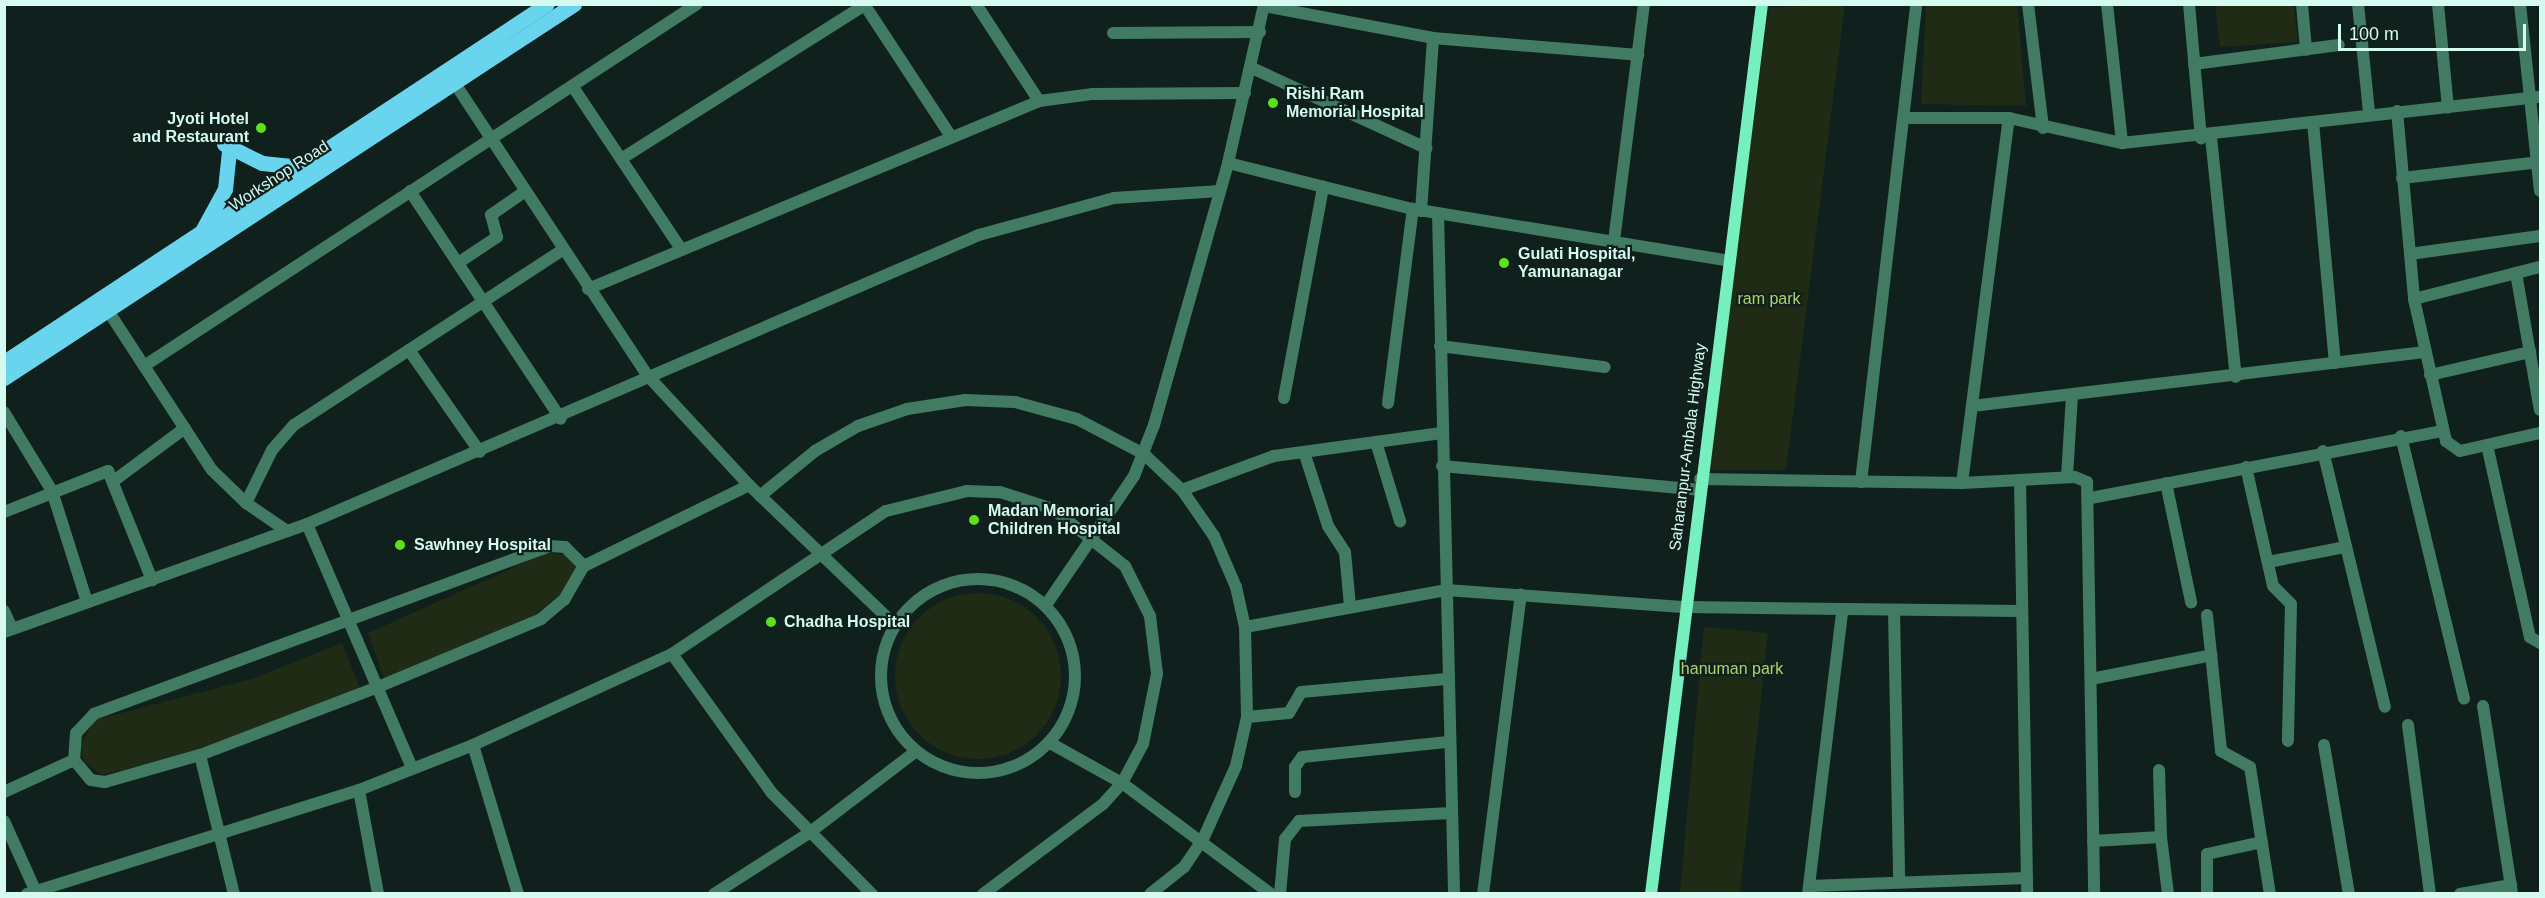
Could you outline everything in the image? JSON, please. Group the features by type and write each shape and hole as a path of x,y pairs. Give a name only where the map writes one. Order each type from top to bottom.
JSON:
{"main road":[{"name":"Workshop Road","path":"4,362 104,305 450,76 547,4"},
{"name":"Workshop Road","path":"4,378 200,234 301,167 574,4"},
{"name":"Saharanpur-Ambala Highway","path":"1651,894 1700,484 1762,4"},
{"path":"200,234 225,189 226,148 262,163 301,167"}],"street":[{"path":"144,366 697,4"},
{"path":"976,4 1039,101"},
{"path":"1614,241 1644,4"},
{"path":"1861,482 1916,4"},
{"path":"2028,4 2043,128"},
{"path":"2106,4 2122,143"},
{"path":"2189,4 2194,64 2206,138 2236,377"},
{"path":"2302,4 2306,50"},
{"path":"2358,4 2369,113"},
{"path":"2438,4 2448,108"},
{"path":"2520,4 2536,97 2541,191"},
{"path":"621,159 864,5 950,135"},
{"path":"1046,605 1094,536 1144,454 1228,163 1252,68 1264,5 1433,38 1638,55"},
{"path":"1113,33 1260,32"},
{"path":"1388,403 1426,148 1433,38"},
{"path":"2194,64 2339,45"},
{"path":"1252,68 1426,148"},
{"path":"450,76 562,250 648,376 749,485 895,625"},
{"path":"573,87 681,249"},
{"path":"588,289 950,135 1039,101 1092,94 1245,93"},
{"path":"1903,118 2009,118 2043,128 2122,143 2206,138 2369,113 2448,108 2536,97"},
{"path":"2397,111 2414,299 2442,431 2456,451 2541,433"},
{"path":"1962,483 2009,118"},
{"path":"2313,122 2335,363"},
{"path":"2402,178 2539,162"},
{"path":"1228,163 1417,210 1730,261"},
{"path":"1284,398 1323,187"},
{"path":"410,191 561,419"},
{"path":"4,610 8,630 307,524 561,419 648,376 1026,219 1114,198 1220,191"},
{"path":"458,263 497,237 491,215 524,192"},
{"path":"1438,213 1446,679 1454,894"},
{"path":"2410,254 2541,236"},
{"path":"246,503 272,450 294,425 562,250"},
{"path":"2414,299 2541,267"},
{"path":"2516,273 2541,410"},
{"path":"104,305 213,470 246,503 287,531"},
{"path":"1440,346 1605,367"},
{"path":"409,350 480,452"},
{"path":"1972,406 2236,377 2426,352"},
{"path":"2430,375 2530,352"},
{"path":"2067,477 2072,395"},
{"path":"760,496 815,451 858,426 931,403 992,400 1041,407 1077,419 1144,454 1182,490 1226,558 1245,627 1247,717 1236,766 1203,839 1184,867 1150,894"},
{"path":"4,412 52,491 87,602"},
{"path":"115,480 185,428"},
{"path":"2091,498 2401,436 2442,431"},
{"path":"1182,490 1259,460 1441,433"},
{"path":"2401,436 2464,699"},
{"path":"1376,442 1400,520"},
{"path":"2487,445 2530,637 2541,644"},
{"path":"2323,451 2385,707"},
{"path":"1304,452 1328,526 1345,552 1350,606"},
{"path":"1442,466 1700,484 1962,483 2067,477 2086,482 2091,498 2094,894"},
{"path":"2246,467 2275,593 2291,604 2288,741"},
{"path":"4,512 103,471 115,480 153,580"},
{"path":"2020,481 2027,894"},
{"path":"2166,483 2191,602"},
{"path":"584,566 565,547 550,546 351,623 94,714 76,733 74,760 91,780 105,782 200,755 378,687 541,619 564,600 584,566 749,485"},
{"path":"4,821 33,892 359,790 473,745 672,654 886,511 967,491 1030,501 1094,536 1125,566 1142,593 1155,638 1152,710 1143,744 1122,783 983,894"},
{"path":"307,524 412,768"},
{"path":"2268,562 2345,547"},
{"path":"965,579 994,579 1022,588 1046,605 1064,629 1074,658 1075,688 1067,718 1050,743 1026,762 998,772 950,770 915,752 888,714 880,678 895,625 913,603 965,579"},
{"path":"1245,627 1446,590 1685,607 1842,611 2021,611"},
{"path":"1483,894 1521,594"},
{"path":"1842,611 1808,890 1899,882 2027,878"},
{"path":"1894,611 1899,882"},
{"path":"2207,615 2221,751 2228,759 2248,762 2270,894"},
{"path":"672,654 749,765 809,833 872,894"},
{"path":"2091,679 2212,655"},
{"path":"1247,717 1289,713 1301,692 1446,679"},
{"path":"2460,894 2511,889 2483,706"},
{"path":"2408,725 2430,894"},
{"path":"1295,792 1295,767 1302,757 1448,742"},
{"path":"1050,743 1122,783 1203,839 1271,894"},
{"path":"473,745 518,894"},
{"path":"2324,745 2349,894"},
{"path":"714,894 733,888 915,752"},
{"path":"200,755 234,894"},
{"path":"4,792 74,760"},
{"path":"2159,770 2161,837 2168,894"},
{"path":"359,790 378,894"},
{"path":"1280,894 1285,839 1299,821 1451,813"},
{"path":"2093,841 2161,837"},
{"path":"2207,894 2207,854 2262,842"}],"green space":[{"name":"ram park","path":"1845,5 1786,470 1707,470 1769,7"},
{"path":"1926,5 2017,5 2026,106 1921,104"},
{"path":"2215,5 2294,5 2298,42 2220,47"},
{"path":"546,553 565,555 580,568 572,585 533,617 385,681 368,633"},
{"path":"978,593 994,594 1010,599 1037,617 1055,644 1060,660 1060,692 1055,708 1037,735 1010,753 994,758 978,759 962,758 946,753 919,735 901,708 896,692 895,676 896,660 901,644 919,617 946,599 962,594"},
{"name":"hanuman park","path":"1704,627 1768,633 1740,893 1680,893"},
{"path":"342,643 362,693 165,760 102,775 84,762 80,746 94,720 252,679"}],"place":[{"name":"Rishi Ram Memorial Hospital","path":"1273,103"},
{"name":"Jyoti Hotel and Restaurant","path":"261,128"},
{"name":"Gulati Hospital, Yamunanagar","path":"1504,263"},
{"name":"Madan Memorial Children Hospital","path":"974,520"},
{"name":"Sawhney Hospital","path":"400,545"},
{"name":"Chadha Hospital","path":"771,622"}]}
